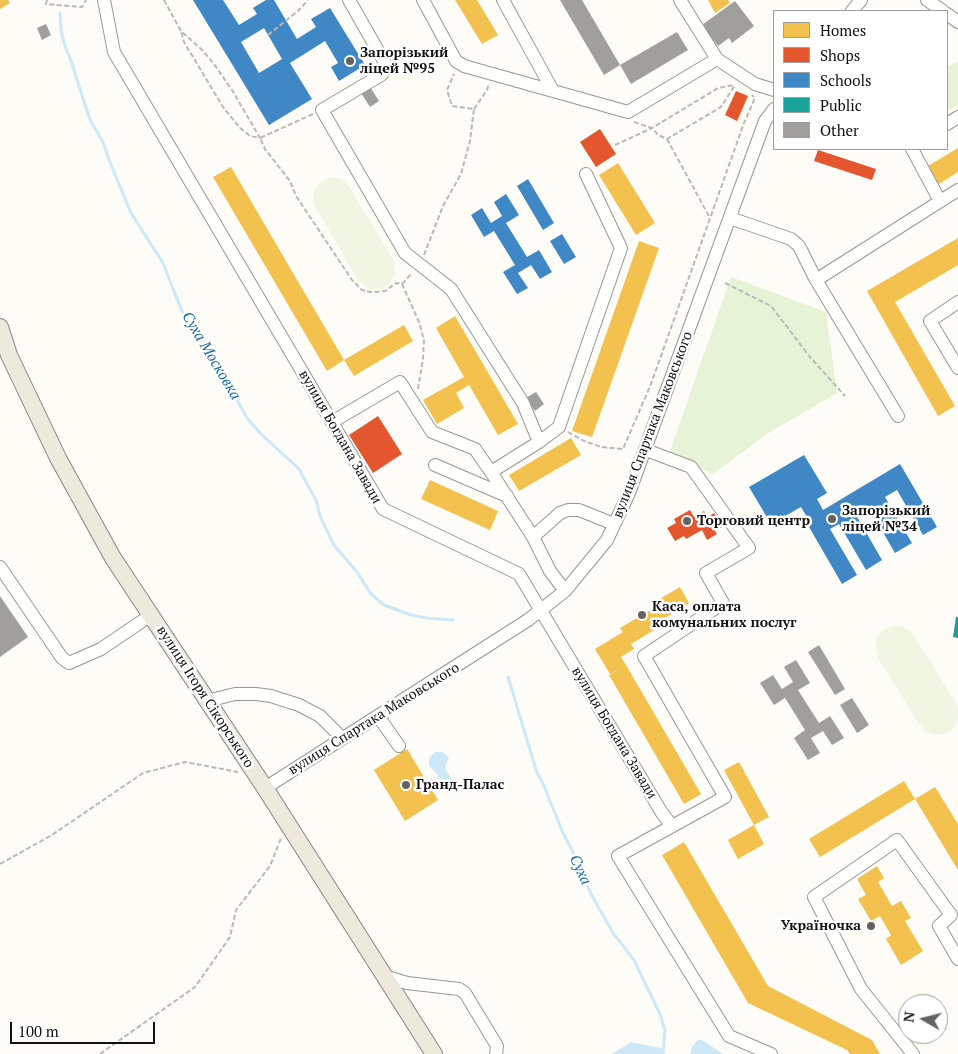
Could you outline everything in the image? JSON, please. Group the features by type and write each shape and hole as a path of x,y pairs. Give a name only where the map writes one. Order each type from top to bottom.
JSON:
{"main road":[{"name":"вулиця Ігоря Сікорського","path":"0,328 9,355 58,458 112,558 261,782 434,1054"}],"street":[{"name":"вулиця Богдана Завади","path":"104,0 114,52 383,509 519,574 662,813 672,826"},
{"path":"349,0 385,63 385,70 381,75 322,110 405,253 451,289 523,403 539,442"},
{"path":"423,0 456,61 464,66 628,112 717,59"},
{"path":"503,0 553,91"},
{"path":"680,0 717,59 755,84 773,90"},
{"path":"853,10 861,0"},
{"path":"927,0 942,10"},
{"name":"вулиця Спартака Маковського","path":"261,782 342,738 541,611 566,591 606,540 630,493 765,121 773,110"},
{"path":"913,150 940,202"},
{"path":"492,472 559,427 621,248 586,174"},
{"path":"816,280 958,190"},
{"path":"730,218 791,239 799,246 816,280 898,416"},
{"path":"958,302 930,321 958,368"},
{"path":"332,422 400,382 432,432 475,449 492,472 533,537 550,571 566,591"},
{"path":"646,450 691,467 749,548 706,573 723,603 644,656 725,797 618,856 729,1036 771,1054"},
{"path":"435,465 507,496"},
{"path":"533,537 560,513 568,510 579,510 614,524"},
{"path":"0,567 62,658 69,662 101,649 150,615"},
{"path":"208,701 235,694 271,696 299,705 320,716 342,738"},
{"path":"378,716 399,746"},
{"path":"914,1054 861,989 814,897 897,840 951,915 939,926 958,959"},
{"path":"384,976 407,983 459,989 465,992 497,1046 496,1054"}],"path":[{"path":"47,0 46,4 82,6 86,0"},
{"path":"164,0 188,49 223,107 239,127 250,136 260,138 322,110"},
{"path":"268,35 298,11 308,0"},
{"path":"180,31 202,50 214,64 236,96 266,149 290,181 296,196 352,280 362,290 370,292 385,291 396,283 402,284"},
{"path":"455,73 447,90 452,106 474,109"},
{"path":"402,284 420,264 443,206 461,174 468,155 474,109 487,90 489,82"},
{"path":"667,139 721,107 734,85"},
{"path":"615,145 652,128 718,88 739,86"},
{"path":"560,424 568,432 584,441 623,449 651,384 744,122 755,98 747,92"},
{"path":"627,120 652,128 658,135 667,139 711,219"},
{"path":"725,283 772,306 810,357 845,396"},
{"path":"402,284 419,322 424,340 418,389"},
{"path":"0,864 52,835 144,773 185,762 261,782"},
{"path":"100,1054 195,988 230,937 236,910 270,866 286,824"}],"green space":[{"path":"958,61 958,105 948,110 948,66"},
{"path":"338,178 350,188 393,259 395,274 386,287 370,289 358,280 316,208 313,201 317,186 323,180"},
{"path":"731,277 826,312 837,393 767,434 713,474 669,454"},
{"path":"901,626 909,630 914,636 956,703 958,719 955,726 949,732 941,735 925,731 878,658 876,642 879,635 885,629"}],"water":[{"path":"435,752 443,752 449,758 445,766 451,778 448,784 441,784 437,774 429,766 429,758"},
{"path":"698,1040 702,1040 723,1054 690,1054 693,1045"},
{"path":"631,1042 661,1048 663,1054 612,1054"}],"building: Homes":[{"path":"0,0 8,0 10,3 0,9"},
{"path":"455,0 477,0 498,35 482,44"},
{"path":"708,0 728,0 730,3 715,13"},
{"path":"958,148 958,172 939,184 928,166"},
{"path":"618,163 655,223 636,235 599,175"},
{"path":"231,167 344,360 327,371 213,177"},
{"path":"958,238 958,265 895,302 955,406 938,416 867,291"},
{"path":"639,241 659,248 592,437 572,431"},
{"path":"455,316 518,424 498,435 469,385 456,393 464,408 437,424 423,400 464,377 436,328"},
{"path":"404,325 413,341 354,376 344,360"},
{"path":"571,438 581,455 519,491 509,475"},
{"path":"430,480 498,511 490,530 421,499"},
{"path":"680,587 689,603 660,621 662,625 631,644 634,649 621,657 626,665 610,674 595,649 623,632 620,628 654,608 651,604"},
{"path":"626,665 701,794 684,804 609,675"},
{"name":"Гранд-Палас","path":"407,749 438,800 405,821 374,770"},
{"path":"739,762 769,817 754,825 724,770"},
{"path":"904,781 915,799 820,857 809,839"},
{"path":"935,787 958,824 958,870 915,799"},
{"path":"754,825 764,844 738,859 728,840"},
{"path":"684,842 768,986 872,1040 880,1054 850,1054 847,1050 748,1003 662,855"},
{"path":"877,866 884,878 878,882 892,906 901,901 911,918 905,921 923,951 901,965 886,939 891,935 880,916 871,921 858,899 866,895 857,879"}],"building: Shops":[{"path":"736,91 748,96 737,121 725,115"},
{"path":"600,129 616,154 596,167 580,142"},
{"path":"818,150 876,169 872,180 814,161"},
{"path":"378,416 402,454 373,473 349,435"},
{"path":"690,510 694,517 704,511 708,517 714,513 722,527 715,531 717,534 707,540 702,530 686,539 684,536 675,541 667,528 676,523 674,519"}],"building: Schools":[{"name":"Запорізький ліцей №95","path":"193,0 223,0 239,25 257,14 253,8 266,0 274,0 297,39 316,27 311,19 330,8 365,65 339,81 331,67 338,63 325,41 290,63 312,99 269,125","holes":["264,28 282,59 259,73 241,42"]},
{"path":"528,179 554,223 543,230 517,186"},
{"path":"506,194 519,215 506,223 527,257 539,250 552,272 540,279 531,265 518,273 528,288 517,294 503,272 515,265 494,231 484,237 471,215 482,208 491,223 502,216 494,202"},
{"path":"562,234 576,257 564,264 550,241"},
{"name":"Запорізький ліцей №34","path":"804,455 827,493 817,499 823,510 900,464 937,527 923,535 897,490 885,497 912,543 895,553 869,508 856,515 882,560 866,570 839,524 830,529 857,575 842,584 805,520 808,519 801,507 771,524 749,487"}],"building: Public":[{"path":"956,617 958,617 958,638 953,637"}],"building: Other":[{"path":"560,0 582,0 620,65 604,75"},
{"path":"735,1 754,26 732,43 729,38 718,46 702,25"},
{"path":"46,24 51,35 42,40 37,28"},
{"path":"677,32 688,50 631,84 620,65"},
{"path":"370,87 379,101 370,107 361,93"},
{"path":"536,392 544,404 535,411 526,398"},
{"path":"0,596 28,637 0,657"},
{"path":"819,645 845,689 835,695 808,652"},
{"path":"796,660 810,683 798,690 819,723 830,716 844,738 832,745 823,731 811,738 820,753 808,760 794,738 805,730 785,698 774,705 760,683 773,675 782,689 793,682 784,667"},
{"path":"852,698 869,725 857,733 840,705"}],"waterway":[{"name":"Суха Московка","path":"60,13 61,31 65,46 90,120 103,142 131,213 163,263 181,309 211,361 230,387 247,418 261,434 299,469 316,500 320,516 334,545 357,572 371,594 384,605 411,615 453,620"},
{"name":"Суха","path":"508,677 537,773 563,833 591,894 613,933 634,960 660,1014 665,1031 663,1054"}],"place":[{"name":"Запорізький ліцей №95","path":"350,61"},
{"name":"Запорізький ліцей №34","path":"832,519"},
{"name":"Торговий центр","path":"687,521"},
{"name":"Каса, оплата комунальних послуг","path":"642,615"},
{"name":"Гранд-Палас","path":"406,785"},
{"name":"Україночка","path":"871,926"}]}
